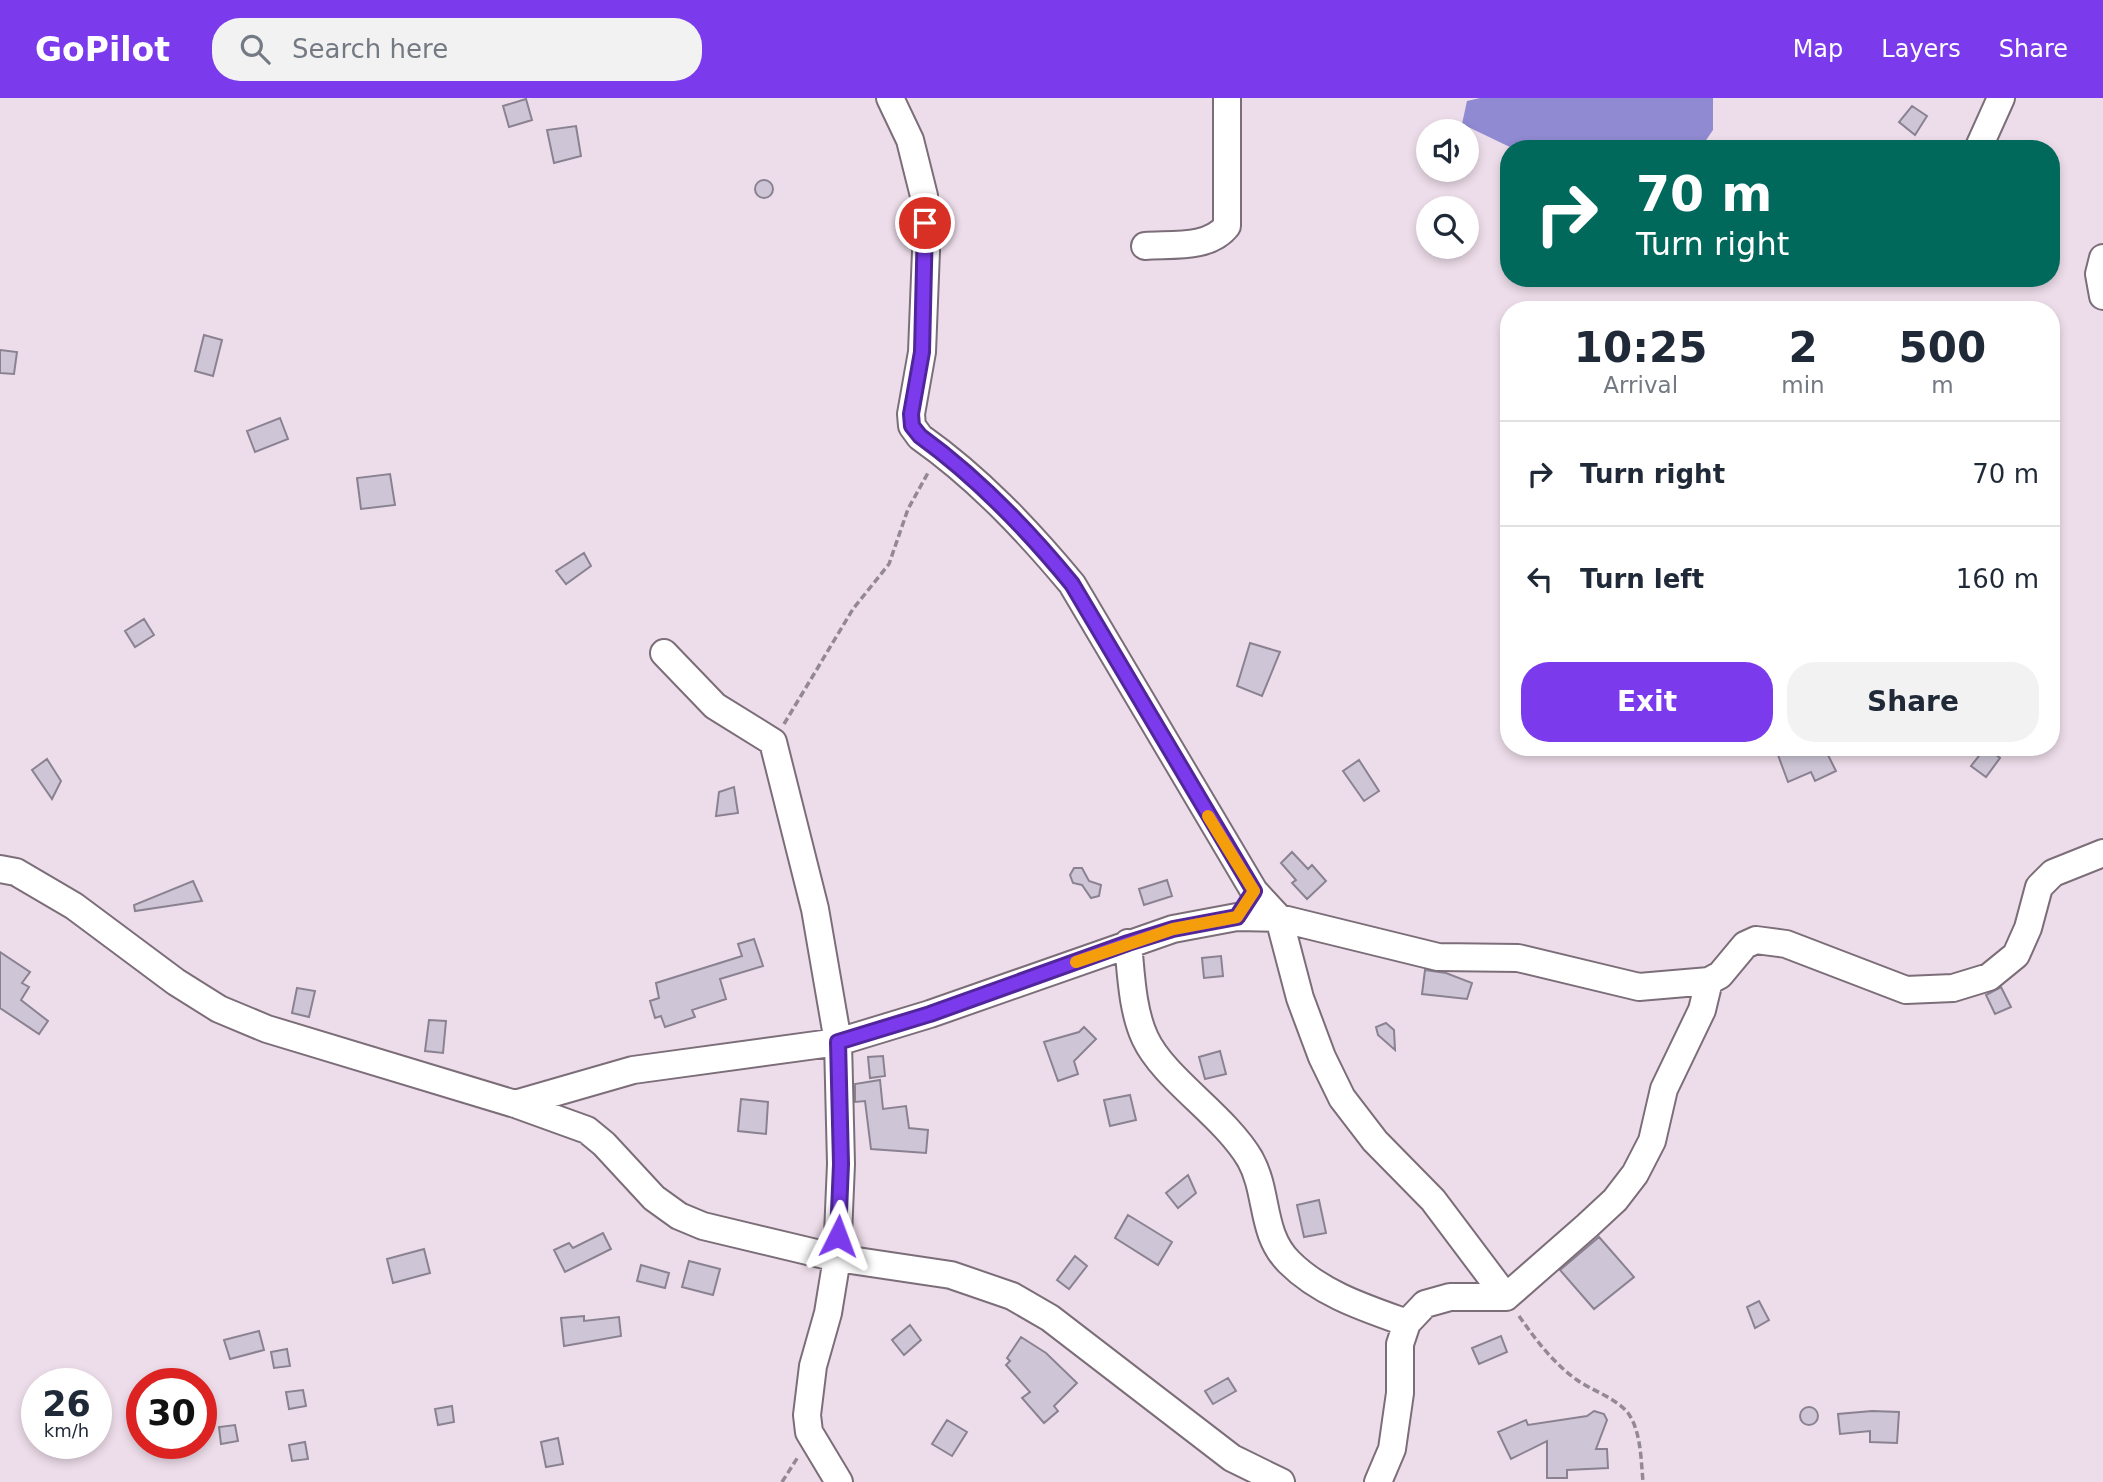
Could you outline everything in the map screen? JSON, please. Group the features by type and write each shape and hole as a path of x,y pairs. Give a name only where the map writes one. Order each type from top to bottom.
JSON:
{"street":[{"path":"890,98 910,140 924,196 926,251 922,352 911,414 912,426 1012,517 1072,584 1254,891 1279,918 1300,999 1342,1098 1376,1141 1433,1200 1506,1297"},
{"path":"1145,246 1209,240 1227,226 1227,98"},
{"path":"1982,140 2001,98"},
{"path":"2103,258 2099,274 2103,296"},
{"path":"664,653 715,706 773,742 815,908 838,1042 841,1164 837,1258 828,1313 813,1366 807,1415 809,1432 839,1482"},
{"path":"515,1104 633,1070 838,1042 930,1014 1128,943 1173,929 1237,917 1279,918 1438,957 1518,958 1618,985 1664,987 1709,981 1720,975 1745,945 1756,940 1786,944 1906,989 1927,991 1975,983 1996,972 2016,955 2028,928 2039,887 2053,873 2103,853"},
{"path":"0,869 16,872 74,906 176,982 219,1009 267,1030 515,1104 587,1130 604,1144 654,1198 679,1216 703,1226 837,1258 951,1275 1013,1296 1050,1318 1221,1450 1281,1482"},
{"path":"1237,917 1254,891"},
{"path":"1128,943 1137,1012 1145,1038 1160,1060 1228,1130 1251,1161 1275,1247 1291,1265 1324,1289 1353,1304 1407,1323"},
{"path":"1378,1482 1392,1449 1400,1393 1400,1344 1407,1323 1425,1304 1450,1297 1506,1297 1596,1217 1635,1174 1652,1141 1664,1089 1702,1010 1709,981"}],"path":[{"path":"773,742 853,609 889,564 908,509 940,451"},
{"path":"1506,1297 1551,1358 1580,1382 1619,1404 1628,1414 1636,1431 1643,1482"}],"shaded area":[{"path":"1480,98 1713,98 1713,130 1706,140 1500,140 1500,142 1479,132 1479,119 1463,119 1467,101"}],"building":[{"path":"526,99 532,120 509,127 503,106"},
{"path":"1912,106 1927,116 1915,135 1899,122"},
{"path":"576,126 581,156 554,163 547,130"},
{"path":"760,180 768,180 773,189 771,196 760,198 755,193 755,185"},
{"path":"204,335 222,340 213,376 195,371"},
{"path":"0,350 17,352 14,374 0,373"},
{"path":"280,418 288,439 255,452 247,431"},
{"path":"390,474 395,505 361,509 357,478"},
{"path":"584,553 591,566 566,584 556,571"},
{"path":"144,619 154,635 135,647 125,631"},
{"path":"1250,643 1280,652 1262,696 1237,686"},
{"path":"1778,756 1828,756 1836,771 1815,781 1811,772 1788,782"},
{"path":"1979,756 2000,758 1986,777 1971,766"},
{"path":"47,759 61,781 52,799 32,770"},
{"path":"1359,760 1379,791 1364,801 1343,771"},
{"path":"734,787 738,813 716,816 719,792"},
{"path":"1292,852 1308,869 1312,865 1326,881 1307,899 1292,883 1296,880 1281,863"},
{"path":"1074,868 1082,868 1089,881 1101,885 1099,896 1091,898 1082,885 1073,883 1070,875"},
{"path":"1167,880 1172,896 1144,905 1139,889"},
{"path":"193,881 202,901 135,911 134,905"},
{"path":"754,939 763,966 720,979 726,999 692,1010 695,1017 665,1027 661,1016 655,1018 650,1001 659,998 656,983 742,956 738,944"},
{"path":"0,952 30,972 22,983 29,987 21,1000 48,1021 39,1034 0,1008"},
{"path":"1221,956 1223,976 1204,978 1202,958"},
{"path":"1425,970 1446,973 1472,983 1467,999 1422,994"},
{"path":"2001,987 2011,1007 1995,1014 1986,995"},
{"path":"297,988 315,991 309,1017 292,1013"},
{"path":"429,1020 446,1021 443,1053 425,1051"},
{"path":"1386,1023 1394,1030 1395,1050 1378,1035 1376,1027"},
{"path":"1084,1027 1096,1039 1074,1061 1078,1074 1058,1081 1044,1042 1079,1032"},
{"path":"1220,1051 1226,1074 1205,1079 1199,1057"},
{"path":"883,1056 885,1076 870,1078 868,1057"},
{"path":"880,1080 883,1109 906,1106 909,1128 928,1130 926,1153 871,1149 865,1101 855,1102 855,1084"},
{"path":"1130,1095 1136,1120 1110,1126 1104,1100"},
{"path":"741,1099 768,1102 766,1134 738,1131"},
{"path":"1188,1175 1196,1193 1178,1208 1166,1193"},
{"path":"1319,1200 1326,1233 1304,1237 1297,1205"},
{"path":"1128,1215 1172,1242 1158,1265 1115,1238"},
{"path":"603,1233 611,1249 565,1272 554,1250 569,1243 573,1248"},
{"path":"1599,1237 1634,1277 1594,1309 1560,1270"},
{"path":"424,1249 430,1273 393,1283 387,1259"},
{"path":"1075,1256 1087,1266 1069,1289 1057,1280"},
{"path":"689,1261 720,1269 713,1295 682,1287"},
{"path":"641,1265 669,1273 665,1288 637,1281"},
{"path":"1759,1301 1769,1320 1755,1328 1747,1307"},
{"path":"584,1316 584,1321 619,1317 621,1336 564,1346 561,1318"},
{"path":"910,1325 921,1340 904,1355 892,1340"},
{"path":"259,1331 264,1350 230,1359 224,1340"},
{"path":"1501,1336 1507,1352 1479,1364 1472,1348"},
{"path":"1021,1337 1046,1353 1077,1383 1054,1406 1058,1411 1044,1423 1022,1398 1030,1392 1006,1365 1010,1361 1007,1358"},
{"path":"287,1349 290,1366 274,1368 271,1352"},
{"path":"1228,1378 1236,1391 1213,1404 1205,1391"},
{"path":"303,1390 306,1406 289,1409 286,1392"},
{"path":"452,1406 454,1422 438,1425 435,1409"},
{"path":"1805,1407 1813,1407 1818,1416 1816,1423 1805,1425 1800,1420 1800,1412"},
{"path":"1594,1411 1604,1414 1607,1420 1596,1449 1607,1449 1608,1468 1567,1470 1567,1478 1547,1478 1547,1441 1511,1459 1498,1432 1526,1420 1528,1425 1587,1416"},
{"path":"1899,1412 1897,1443 1870,1442 1870,1431 1840,1434 1838,1414"},
{"path":"947,1420 967,1432 952,1456 932,1444"},
{"path":"235,1425 238,1441 221,1444 219,1427"},
{"path":"558,1438 563,1464 546,1467 541,1442"},
{"path":"305,1442 308,1459 292,1461 289,1445"}],"slow traffic":[{"path":"1076,962 1173,929 1237,917 1254,891 1208,816"}],"route":[{"path":"838,1236 841,1164 838,1042 930,1014 1128,943 1173,929 1237,917 1254,891 1180,771 1072,584 1043,548 981,485 920,436 912,426 911,414 922,352 925,223"}]}
